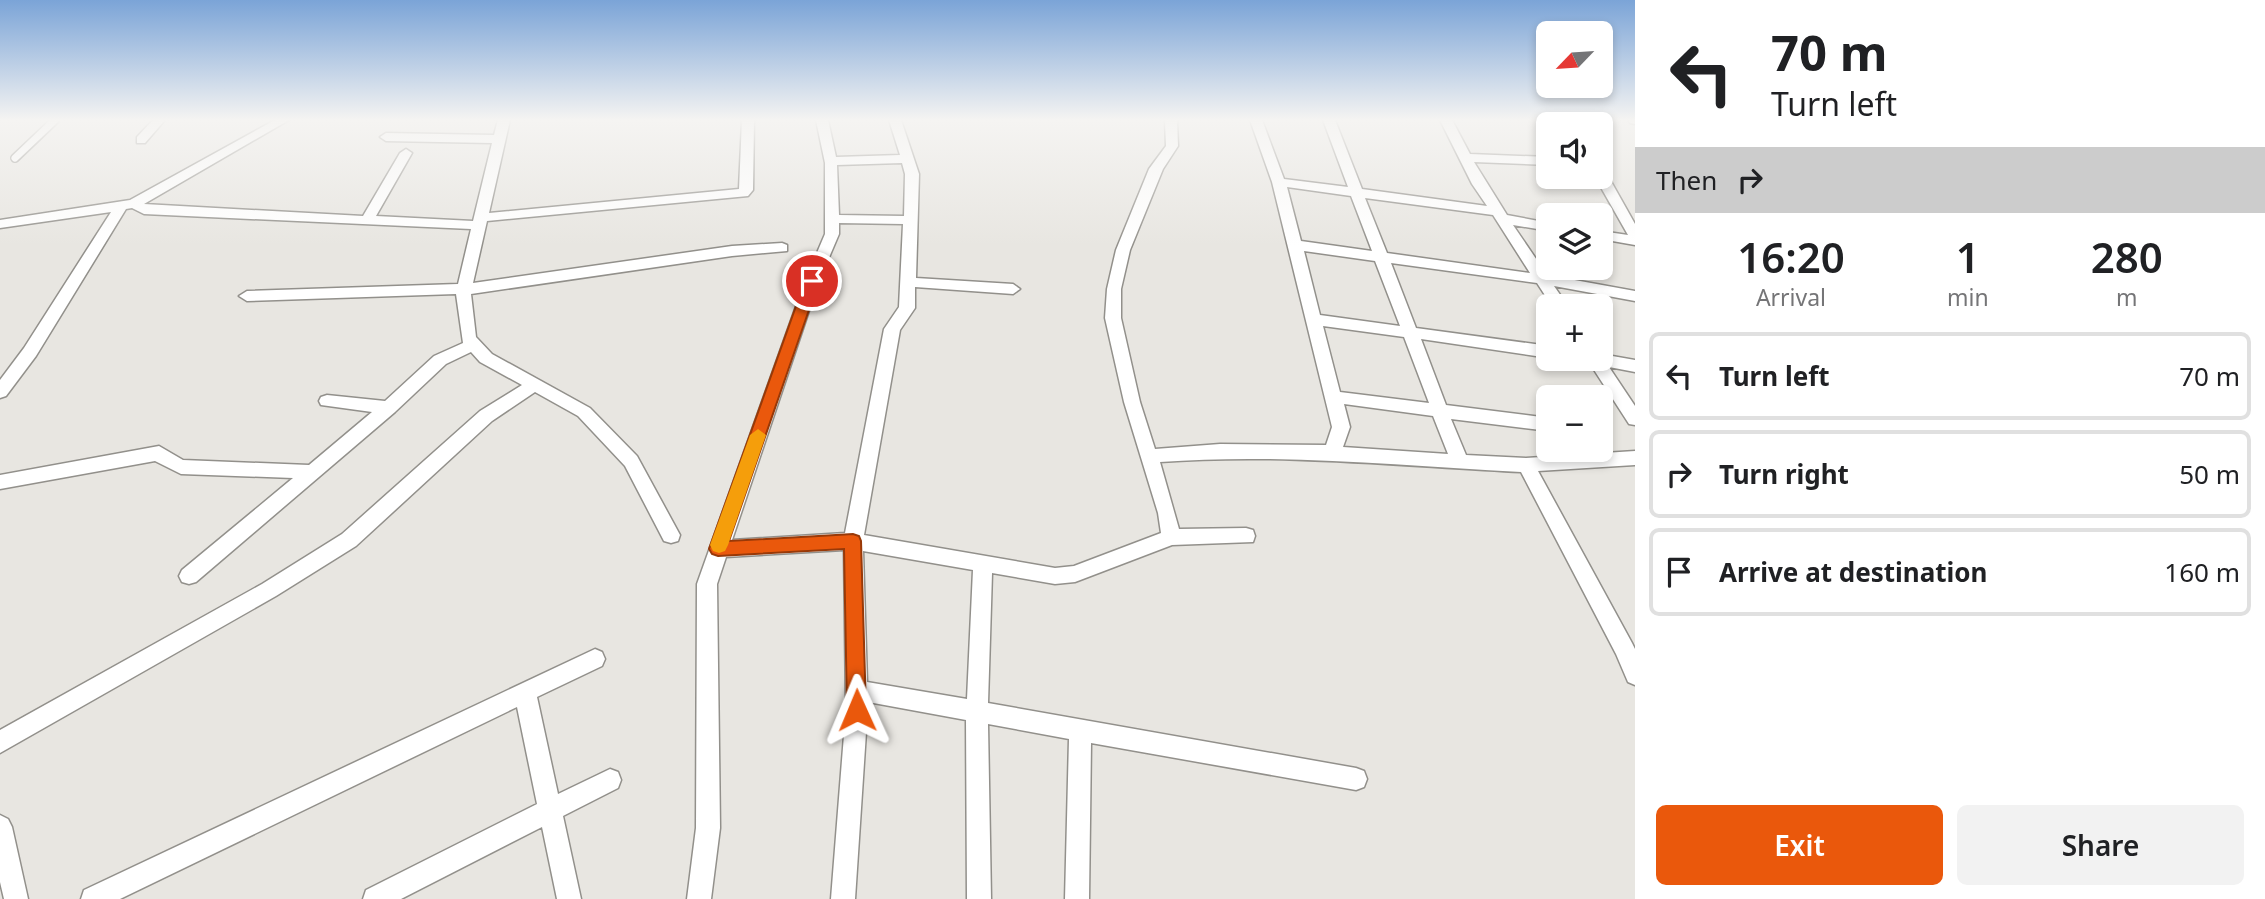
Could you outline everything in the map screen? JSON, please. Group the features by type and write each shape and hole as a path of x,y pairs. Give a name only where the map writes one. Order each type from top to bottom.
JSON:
{"street":[{"path":"0,224 127,205 206,162"},
{"path":"367,220 400,162"},
{"path":"493,162 464,289 468,339 486,358 584,412 631,461 671,536"},
{"path":"127,205 145,210 367,220 478,221 743,194 746,190 747,162"},
{"path":"699,899 708,828 707,584 812,281 832,234 831,162"},
{"path":"844,899 856,690 853,541 892,329 907,308 912,174 908,162"},
{"path":"1161,162 1123,250 1114,289 1113,318 1132,402 1167,513 1171,537"},
{"path":"1272,162 1342,427 1367,457"},
{"path":"1344,162 1459,461"},
{"path":"1468,162 1536,270"},
{"path":"1279,181 1355,191 1536,224"},
{"path":"1608,189 1635,238"},
{"path":"0,392 30,352 127,205"},
{"path":"832,219 910,220"},
{"path":"1613,236 1635,238"},
{"path":"1295,245 1536,278"},
{"path":"247,296 464,289 732,251 782,248"},
{"path":"1547,280 1635,296"},
{"path":"908,282 1013,289"},
{"path":"1314,319 1536,350"},
{"path":"189,576 389,408 440,360 473,345"},
{"path":"1613,362 1635,366"},
{"path":"1603,371 1635,419"},
{"path":"0,742 269,590 349,540 486,416 534,385"},
{"path":"1334,397 1536,424"},
{"path":"327,401 389,408"},
{"path":"1332,452 1342,427"},
{"path":"1149,456 1220,451 1332,452 1367,457 1526,464 1635,457"},
{"path":"0,482 159,453 166,460 181,467 313,472"},
{"path":"1526,464 1625,650 1635,675"},
{"path":"718,549 853,541 1055,576 1075,574 1171,537 1246,536"},
{"path":"979,899 977,711 983,564"},
{"path":"93,899 594,659"},
{"path":"856,690 1356,779"},
{"path":"525,692 569,899"},
{"path":"1077,899 1080,729"},
{"path":"375,899 610,780"},
{"path":"0,827 16,899"}],"slow traffic":[{"path":"719,545 758,435"}],"route":[{"path":"812,281 718,549 853,541 857,710"}]}
